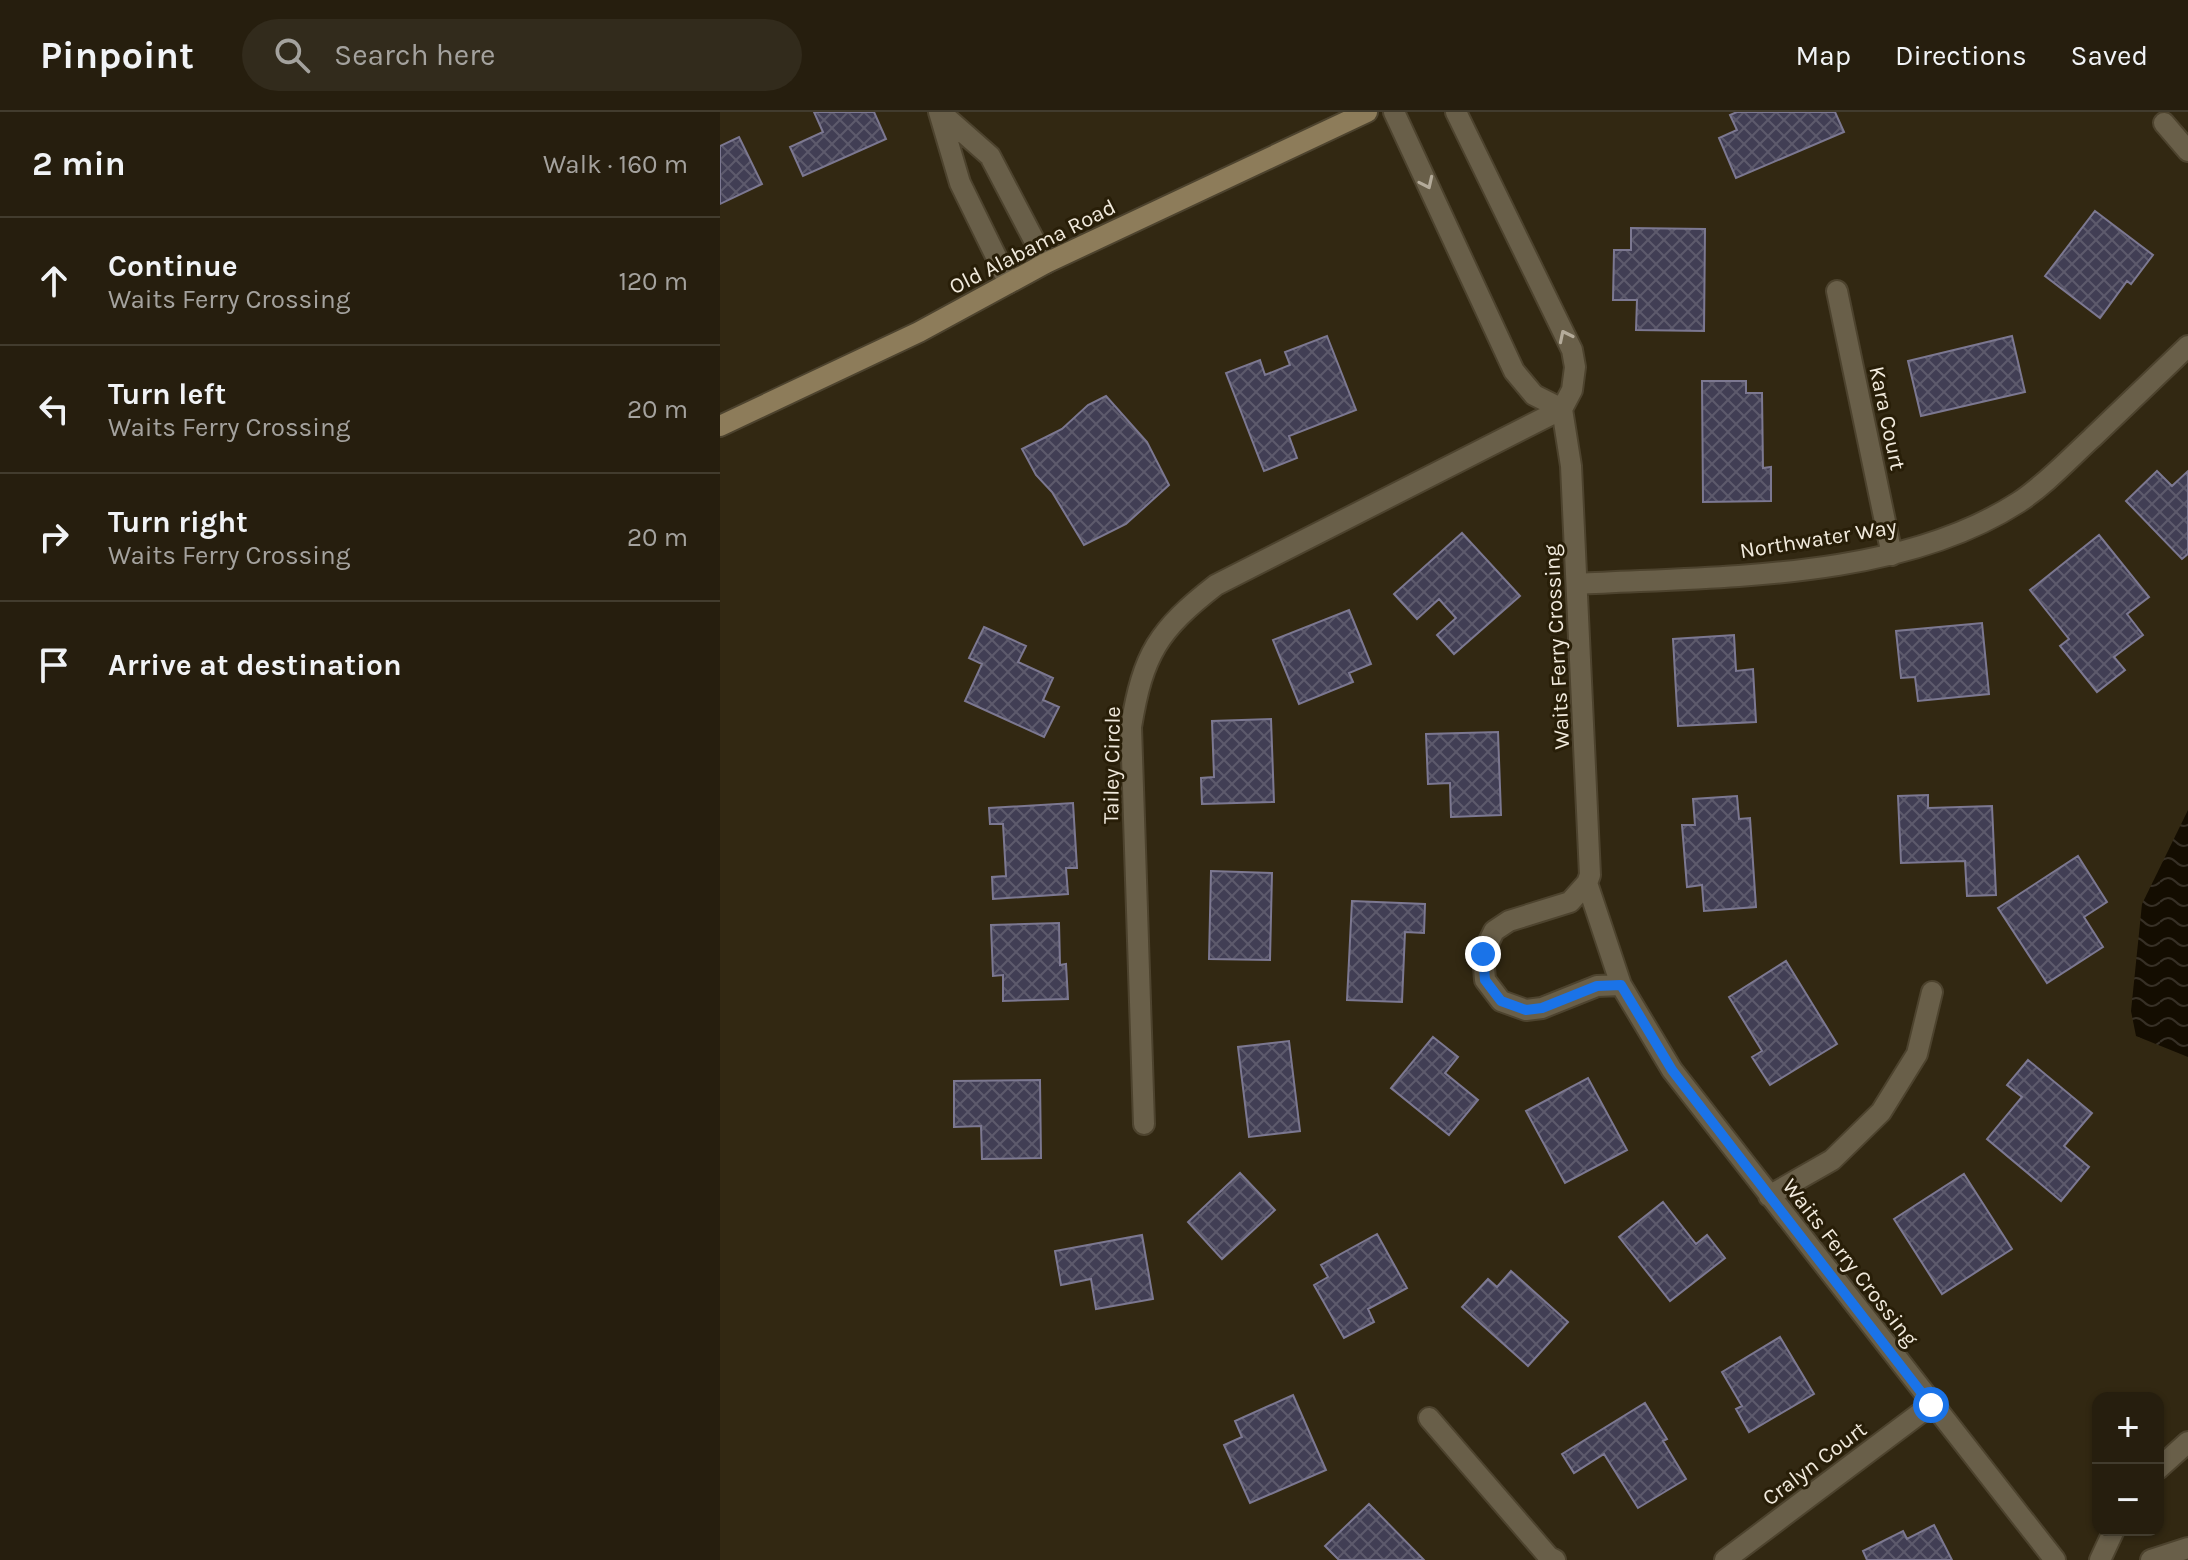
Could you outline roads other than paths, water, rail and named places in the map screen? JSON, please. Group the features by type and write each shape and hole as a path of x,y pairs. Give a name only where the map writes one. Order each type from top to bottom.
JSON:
{"main road":[{"name":"Old Alabama Road","path":"720,426 919,332 1046,263 1367,112"}],"street":[{"path":"939,112 990,156 1046,263"},
{"path":"939,112 960,183 1009,283"},
{"path":"1394,112 1514,371 1534,395 1562,409"},
{"name":"Waits Ferry Crossing","path":"1456,112 1572,350 1575,367 1572,390 1562,409 1571,466 1590,875 1587,883 1621,985 1672,1070 2055,1560"},
{"path":"2164,123 2188,151"},
{"name":"Kara Court","path":"1837,291 1892,555"},
{"name":"Northwater Way","path":"1577,584 1768,574 1892,555 1986,520 2020,501 2051,477 2188,346"},
{"name":"Tailey Circle","path":"1144,1124 1131,727 1138,684 1154,646 1181,612 1216,585 1562,409"},
{"path":"1587,883 1570,902 1509,921 1494,931 1483,954 1485,980 1501,1001 1526,1010 1542,1008 1597,986 1621,985"},
{"path":"1769,1196 1832,1160 1881,1112 1917,1054 1932,992"},
{"name":"Cralyn Court","path":"1725,1560 1931,1405"},
{"path":"1429,1418 1549,1557 1555,1560"},
{"path":"2164,1464 2188,1442"},
{"path":"2100,1560 2111,1536"},
{"path":"2151,1560 2188,1548"}],"water":[{"path":"2188,810 2188,1057 2136,1036 2131,1011 2142,904"}]}
